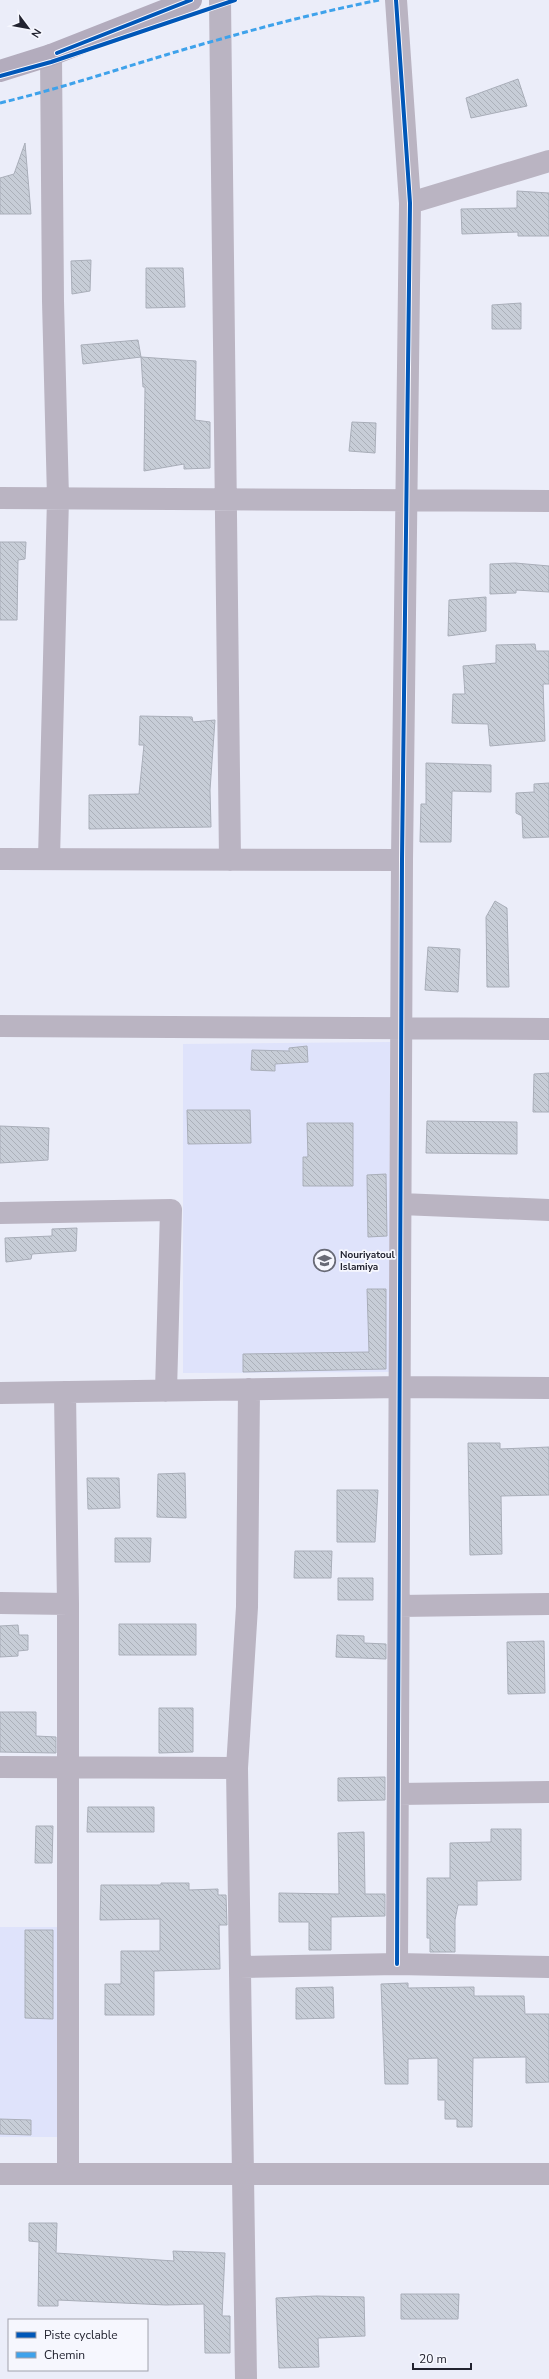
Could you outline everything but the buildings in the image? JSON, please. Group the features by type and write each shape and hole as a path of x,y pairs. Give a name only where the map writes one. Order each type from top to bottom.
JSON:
{"main road":[{"path":"0,70 51,55 191,0"}],"street":[{"path":"220,0 230,860"},
{"path":"396,0 410,203 408,500 402,860 397,1964"},
{"path":"49,859 58,498 53,301 51,55"},
{"path":"410,203 549,161"},
{"path":"0,498 549,501"},
{"path":"0,859 402,860"},
{"path":"0,1026 549,1029"},
{"path":"401,1204 549,1210"},
{"path":"0,1213 171,1210 166,1391"},
{"path":"0,1393 400,1387 549,1388"},
{"path":"246,2379 237,1768 247,1607 250,1389"},
{"path":"65,1392 68,1604 68,2174"},
{"path":"0,1603 68,1604"},
{"path":"399,1606 549,1604"},
{"path":"0,1767 237,1768"},
{"path":"398,1794 549,1792"},
{"path":"240,1967 397,1964 549,1967"},
{"path":"0,2174 549,2174"}],"shaded area":[{"path":"390,1042 389,1372 183,1373 183,1044"},
{"path":"0,1927 58,1927 57,2137 0,2137"}],"marked path":[{"path":"0,103 260,28 379,0"}],"cycle path":[{"path":"57,53 191,0"},
{"path":"0,76 51,62 235,0"},
{"path":"396,0 410,203 402,860 397,1964"}],"place":[{"name":"Nouriyatoul Islamiya","path":"325,1261"}]}
